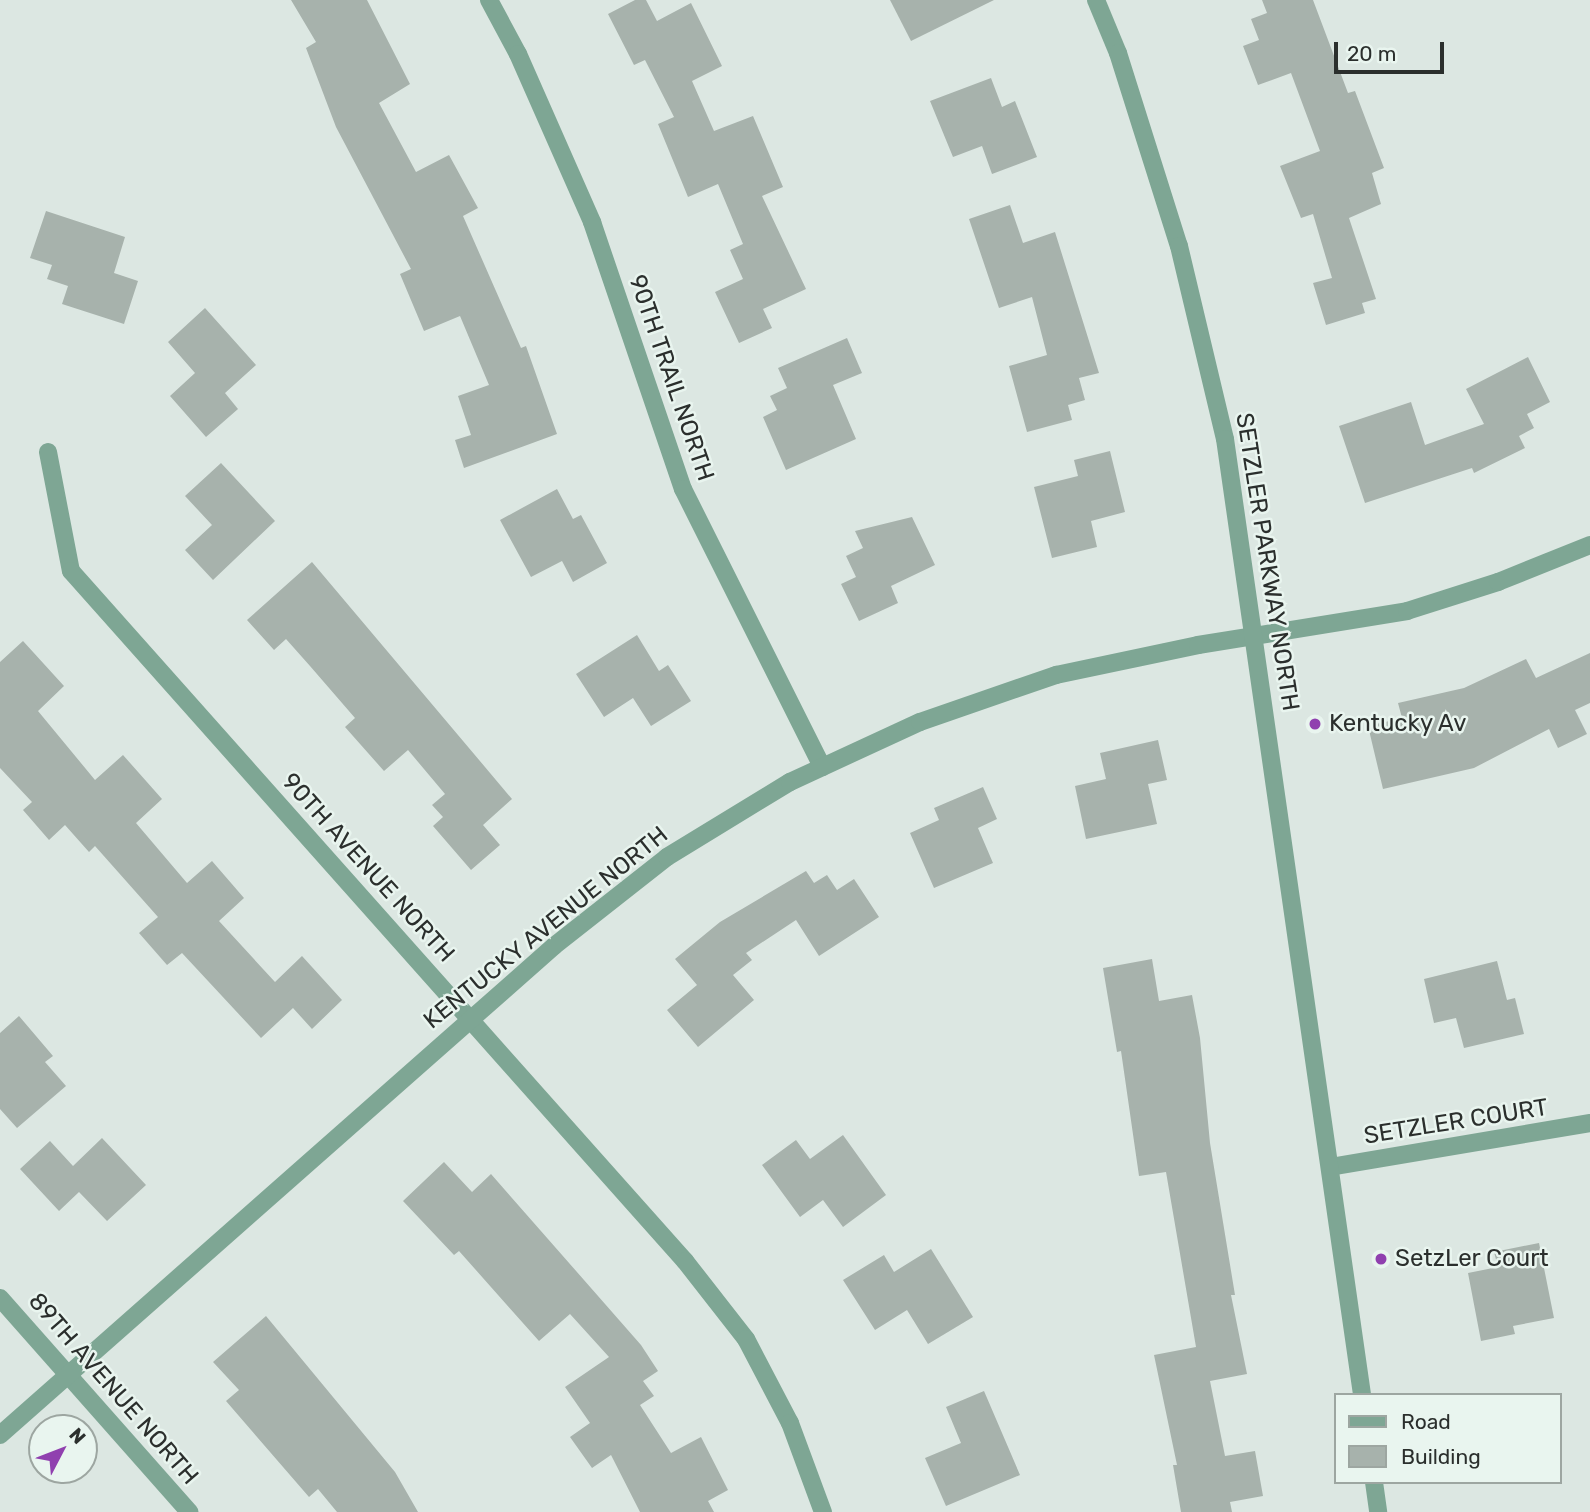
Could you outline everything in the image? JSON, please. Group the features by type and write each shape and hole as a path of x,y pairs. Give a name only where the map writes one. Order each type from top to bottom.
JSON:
{"street":[{"name":"90TH TRAIL NORTH","path":"488,0 518,54 592,222 683,489 822,767"},
{"name":"SETZLER PARKWAY NORTH","path":"1096,0 1118,53 1179,246 1225,439 1256,637 1362,1393"},
{"name":"90TH AVENUE NORTH","path":"48,452 71,571 685,1261 746,1339 790,1423 823,1512"},
{"name":"KENTUCKY AVENUE NORTH","path":"0,1434 469,1018 667,857 822,767 920,722 1056,675 1407,611 1497,582 1590,545"},
{"name":"SETZLER COURT","path":"1330,1167 1590,1123"},
{"name":"89TH AVENUE NORTH","path":"0,1298 189,1512"},
{"path":"1374,1484 1378,1512"}],"building":[{"path":"291,0 367,0 410,84 379,103 416,172 449,155 478,208 463,216 521,348 526,346 557,434 464,468 455,440 471,435 458,396 489,385 460,316 424,331 400,274 411,269 336,127 306,48 316,42"},
{"path":"635,0 646,0 657,21 691,3 722,66 692,81 714,131 753,116 783,187 762,196 806,289 763,309 772,328 739,343 715,292 743,279 730,250 743,244 718,184 688,197 658,124 674,117 645,60 634,65 608,14"},
{"path":"890,0 994,0 911,41"},
{"path":"1262,0 1313,0 1348,93 1355,91 1384,168 1372,173 1381,204 1349,218 1376,299 1362,303 1365,313 1326,325 1313,283 1332,278 1313,214 1301,218 1280,166 1320,151 1291,73 1258,85 1243,46 1259,40 1251,19 1267,13"},
{"path":"991,78 1002,107 1015,101 1037,157 992,174 982,146 953,157 930,101"},
{"path":"1010,205 1023,243 1055,232 1099,373 1079,378 1085,400 1068,405 1072,420 1027,432 1009,366 1047,355 1032,297 999,308 969,219"},
{"path":"46,211 125,237 114,273 138,281 124,324 62,304 68,286 47,279 52,265 30,258"},
{"path":"205,308 256,365 225,393 238,409 206,437 170,396 195,373 168,342"},
{"path":"847,338 862,373 833,385 856,439 786,470 763,417 777,410 770,396 787,388 778,368"},
{"path":"1528,357 1550,402 1527,414 1534,428 1519,436 1525,448 1474,473 1472,468 1365,503 1339,426 1411,402 1425,445 1484,424 1466,389"},
{"path":"1110,451 1125,512 1091,521 1097,547 1052,558 1034,487 1078,476 1074,460"},
{"path":"221,463 275,521 213,580 185,550 212,525 185,496"},
{"path":"557,489 573,519 581,515 607,563 573,582 562,561 531,577 500,520"},
{"path":"912,517 935,565 891,586 898,603 859,621 841,584 856,577 846,556 863,548 855,531"},
{"path":"312,562 512,799 483,825 500,845 471,870 433,826 443,817 432,805 445,794 408,750 384,771 345,727 355,718 286,639 274,650 247,620"},
{"path":"637,635 659,671 668,665 691,701 651,726 633,698 604,717 576,674"},
{"path":"23,641 64,686 38,711 95,780 123,755 162,799 136,823 187,883 212,861 244,898 219,921 275,982 302,956 342,1000 312,1029 293,1008 261,1038 182,953 167,965 139,933 158,917 95,846 89,852 65,825 49,840 23,810 32,802 0,768 0,662"},
{"path":"1590,653 1590,703 1575,710 1587,734 1558,748 1549,729 1474,768 1383,789 1368,726 1402,718 1398,703 1464,688 1526,659 1536,678"},
{"path":"1158,740 1167,780 1148,784 1157,824 1086,839 1075,786 1106,779 1100,753"},
{"path":"983,787 997,819 978,828 993,863 934,888 910,833 939,820 934,808"},
{"path":"806,871 814,883 827,875 837,890 854,879 879,917 819,956 796,920 746,953 752,960 733,975 754,1000 698,1047 667,1010 697,985 675,959 720,922"},
{"path":"1152,959 1159,1001 1192,995 1200,1038 1210,1143 1235,1295 1231,1295 1247,1374 1210,1381 1225,1456 1255,1451 1263,1496 1230,1502 1232,1512 1181,1512 1173,1465 1177,1465 1154,1355 1196,1347 1166,1172 1139,1176 1121,1051 1117,1052 1103,968"},
{"path":"1497,961 1507,1000 1515,998 1524,1034 1464,1048 1456,1018 1434,1023 1424,979"},
{"path":"19,1016 53,1056 45,1062 66,1086 17,1128 0,1109 0,1033"},
{"path":"843,1135 886,1195 843,1227 823,1200 800,1217 762,1165 796,1140 810,1159"},
{"path":"102,1138 146,1185 107,1221 79,1192 59,1211 20,1169 50,1141 73,1166"},
{"path":"444,1162 472,1192 491,1174 641,1345 658,1371 643,1381 654,1396 640,1405 671,1453 701,1437 728,1490 708,1501 714,1512 640,1512 611,1455 592,1468 570,1437 590,1423 565,1387 609,1357 570,1314 539,1341 459,1251 454,1255 403,1201"},
{"path":"1539,1243 1554,1318 1513,1326 1515,1334 1481,1341 1468,1273 1498,1267 1494,1252"},
{"path":"931,1249 973,1317 928,1344 907,1310 875,1330 843,1280 884,1255 894,1272"},
{"path":"266,1316 395,1472 418,1512 337,1512 318,1489 309,1497 226,1401 239,1390 213,1362"},
{"path":"984,1391 1020,1475 946,1506 925,1458 961,1443 946,1407"}],"place":[{"name":"Kentucky Av","path":"1315,724"},
{"name":"SetzLer Court","path":"1381,1259"}]}
